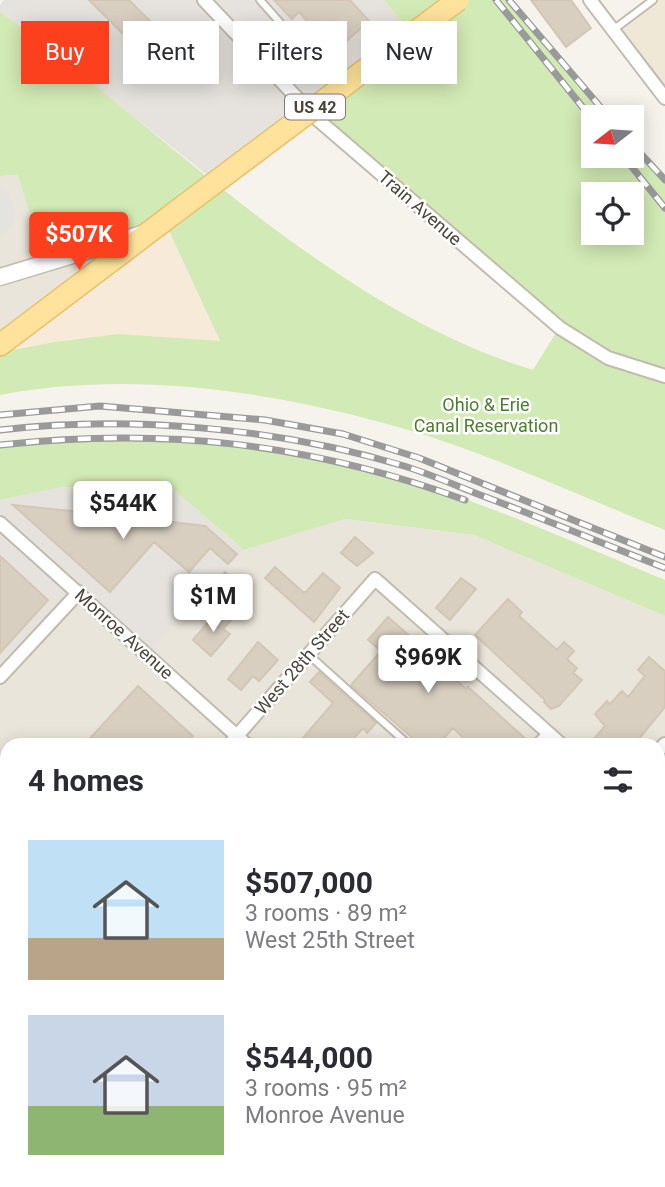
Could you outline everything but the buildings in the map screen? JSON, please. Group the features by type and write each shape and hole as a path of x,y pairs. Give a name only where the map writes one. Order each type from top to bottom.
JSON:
{"main road":[{"name":"US 42","path":"0,345 458,0"}],"street":[{"name":"Train Avenue","path":"204,0 317,119 560,328 608,359 665,376"},
{"path":"590,0 665,98"},
{"path":"0,277 148,232"},
{"name":"Monroe Avenue","path":"0,523 79,592 230,738"},
{"name":"West 28th Street","path":"236,738 375,579 547,732"},
{"path":"0,677 79,592"},
{"path":"547,732 554,738"}],"lane":[{"path":"260,0 279,21"},
{"path":"613,30 653,0"},
{"path":"309,655 401,738"},
{"path":"541,738 547,732"}],"shaded area":[{"path":"4,0 384,0 402,21 361,21 361,73 347,83 347,21 233,21 233,84 346,84 215,181 92,84 109,84 109,21 21,21 21,29 0,12 0,5"},
{"path":"653,0 665,0 665,98 613,30"},
{"path":"17,175 148,232 0,345 0,176"},
{"path":"0,187 9,193 16,212 6,232 0,235"},
{"path":"164,220 220,342 118,334 0,350"},
{"path":"63,487 175,491 244,550 148,654 79,595 0,680 0,500"},
{"path":"345,519 474,535 665,616 665,738 0,738 0,680 79,595 147,654 244,550"}],"green space":[{"name":"Ohio & Erie Canal Reservation","path":"384,0 510,0 599,105 581,105 581,168 644,168 644,157 665,180 665,530 533,475 432,437 301,403 251,394 150,385 100,384 0,395 0,352 118,334 220,341 164,220 45,263 18,175 0,176 0,12 21,28 21,84 93,84 254,214 320,262 389,305 460,342 533,370 559,328 317,119 361,79 361,84 457,84 457,21 402,21"},
{"path":"109,437 187,440 315,456 360,466 449,493 665,580 665,616 474,535 345,519 244,550 175,491 63,487 0,500 0,445"}],"railway":[{"path":"496,0 581,105"},
{"path":"509,0 599,105"},
{"path":"644,157 665,180"},
{"path":"633,168 665,208"},
{"path":"0,415 100,406 265,420 343,434 419,458 665,557"},
{"path":"0,430 100,424 152,425 204,428 306,442 414,469 665,568"},
{"path":"0,445 120,438 236,444 350,465 465,500"}]}
